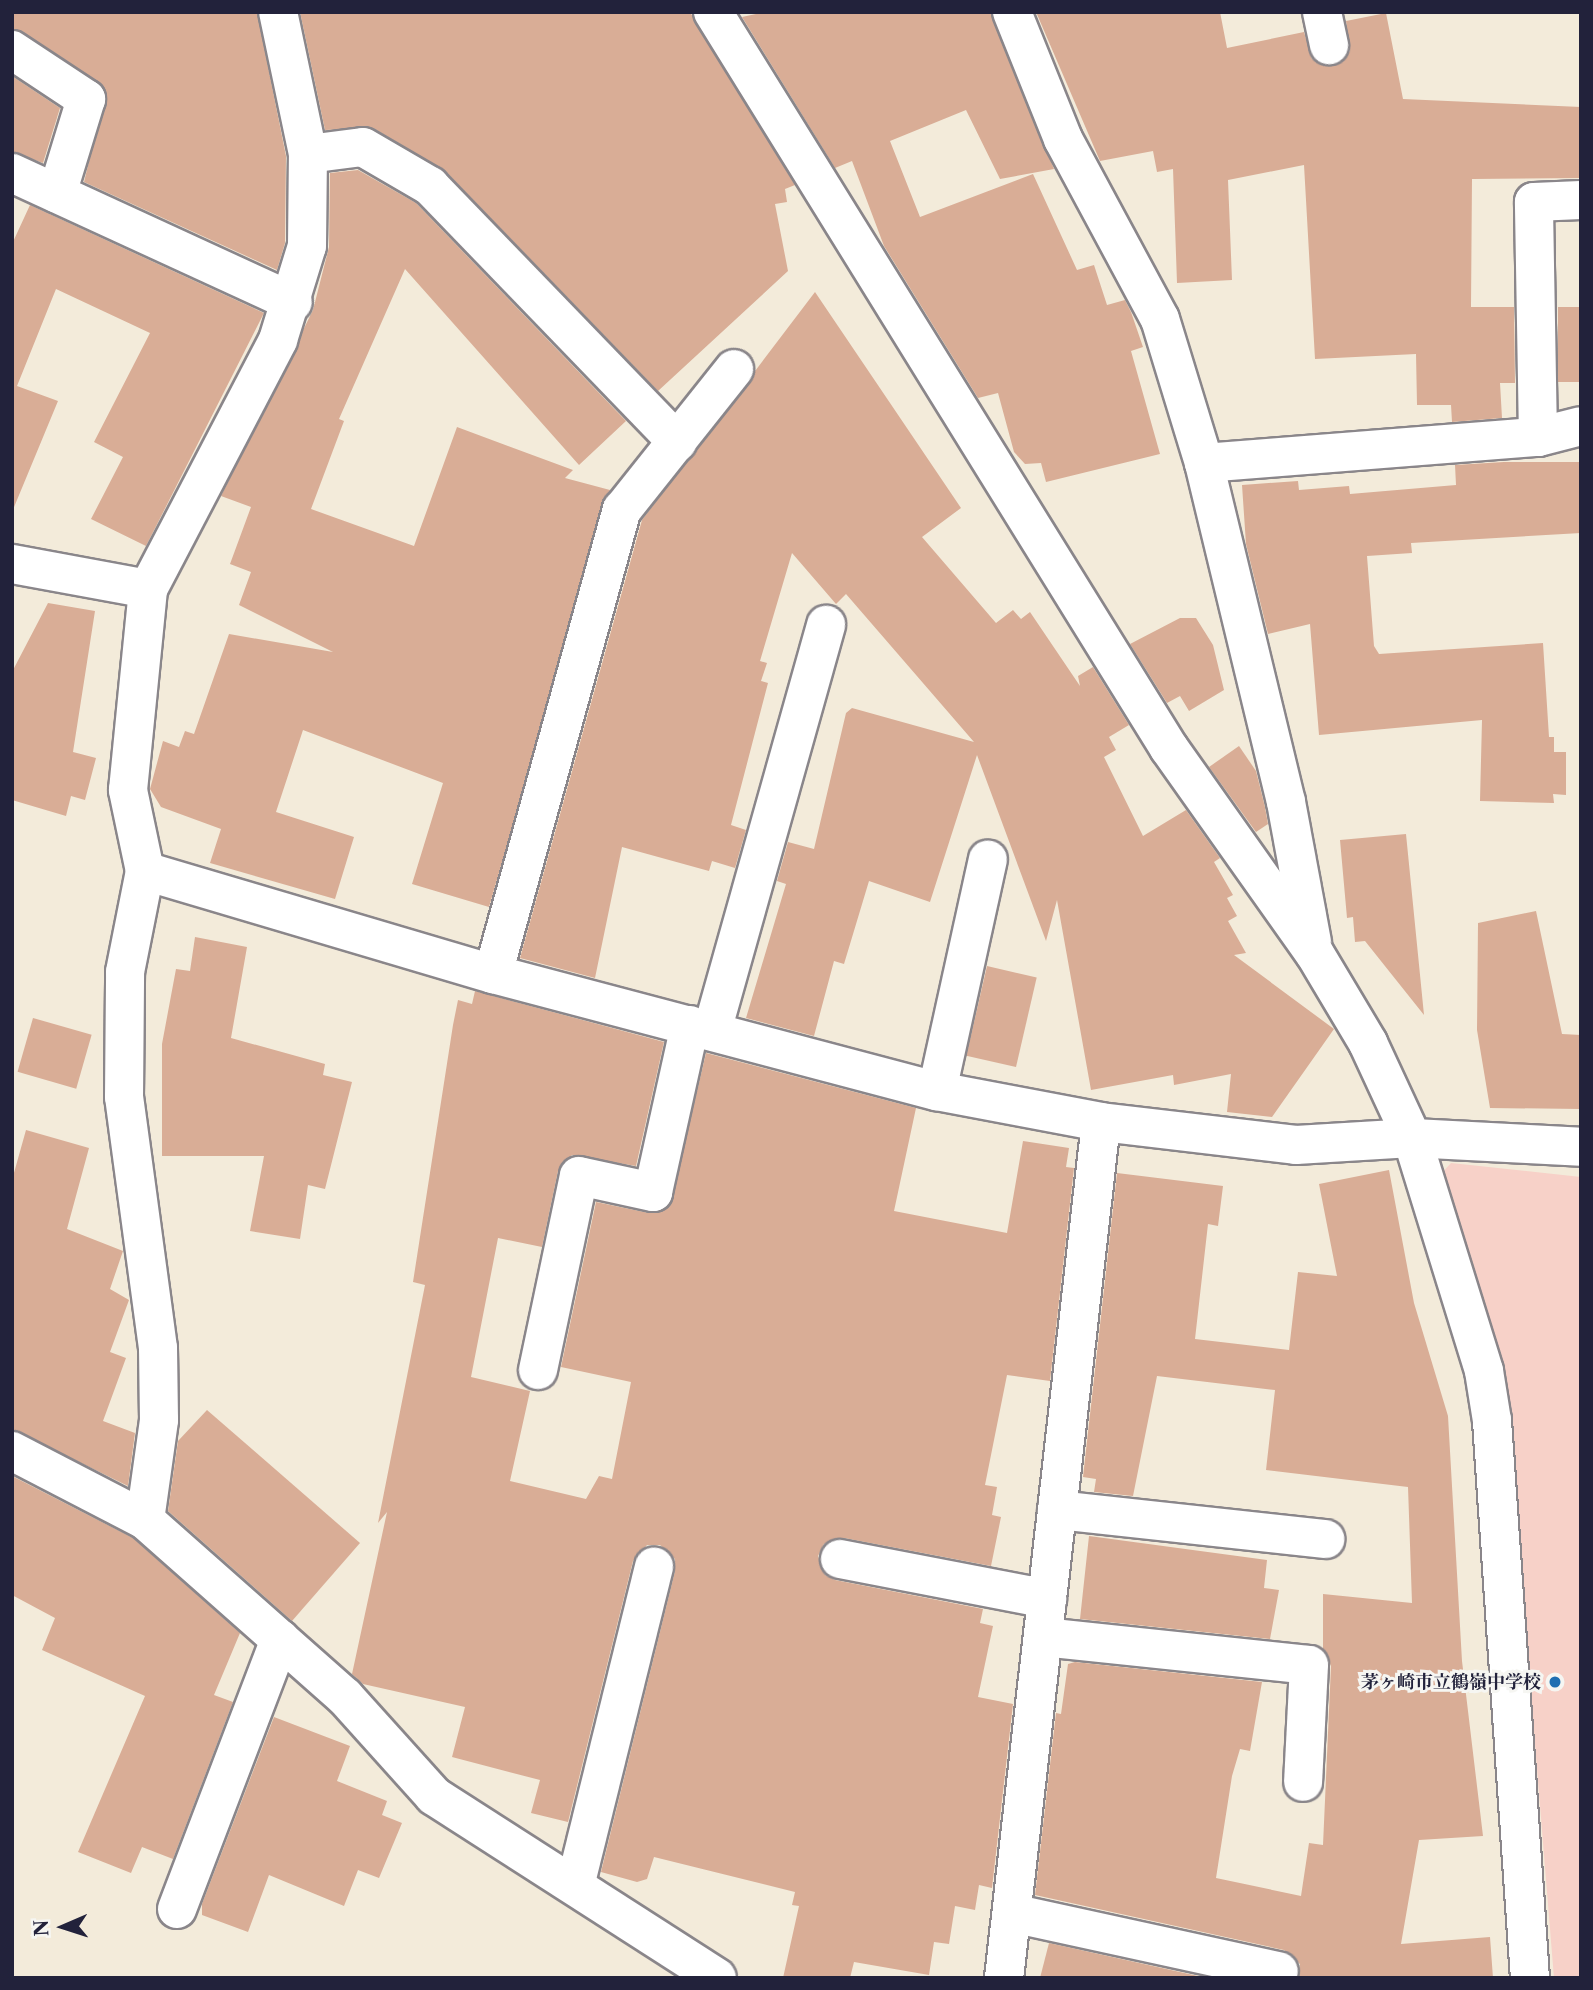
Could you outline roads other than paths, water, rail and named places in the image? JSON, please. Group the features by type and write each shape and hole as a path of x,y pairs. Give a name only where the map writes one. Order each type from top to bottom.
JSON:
{"street":[{"path":"145,1520 159,1420 158,1348 124,1097 124,972 145,871 128,790 148,589 293,302 307,246 308,154 278,12"},
{"path":"713,12 1169,748 1315,954 1368,1043 1412,1138 1484,1371 1492,1420 1530,1978"},
{"path":"1013,12 1063,139 1160,319 1204,463 1286,802 1315,954"},
{"path":"12,50 86,99 57,194"},
{"path":"308,154 363,147 430,186 677,442"},
{"path":"12,173 293,302"},
{"path":"1538,437 1534,202 1581,200"},
{"path":"493,974 622,510 734,369"},
{"path":"1204,463 1538,437 1581,426"},
{"path":"12,564 148,589"},
{"path":"538,1370 579,1176 653,1192 826,625"},
{"path":"937,1091 988,860"},
{"path":"145,871 493,974 937,1091 1101,1122 1296,1145 1412,1138 1581,1147"},
{"path":"1004,1978 1101,1122"},
{"path":"12,1451 145,1520 345,1697 434,1796 576,1882 717,1978"},
{"path":"1057,1510 1325,1539"},
{"path":"840,1559 1047,1599"},
{"path":"576,1882 654,1566"},
{"path":"1043,1637 1309,1665 1303,1782"},
{"path":"177,1909 279,1639"},
{"path":"1012,1913 1279,1970"}],"place":[{"name":"茅ヶ崎市立鶴嶺中学校","path":"1555,1682"}]}
